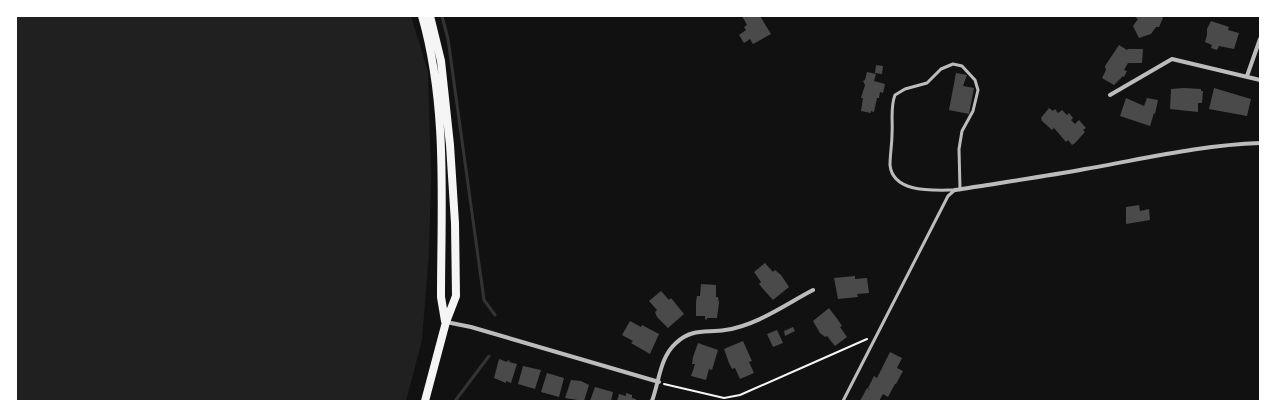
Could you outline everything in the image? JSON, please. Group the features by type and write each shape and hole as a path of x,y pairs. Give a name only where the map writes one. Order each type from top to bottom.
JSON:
{"main road":[{"path":"422,16 428,36 437,88 442,141 441,297 446,322"},
{"path":"425,401 446,322 456,296 455,223 450,145 441,61 430,16"}],"street":[{"path":"1247,76 1260,39"},
{"path":"1110,95 1172,59 1260,80"},
{"path":"955,190 1077,171 1175,152 1260,143"},
{"path":"652,401 659,382 662,362 676,343 696,331 725,330 748,324 813,290"},
{"path":"446,322 471,327 659,382"}],"lane":[{"path":"955,190 918,190 907,186 895,177 890,166 893,133 891,106 895,95 905,89 927,83 941,69 953,64 962,66 968,70 975,80 978,90 974,111 962,130 959,149 960,189"},
{"path":"843,401 948,196 955,190"}],"path":[{"path":"659,382 724,398 740,395 876,335"}],"shaded area":[{"path":"16,16 411,16 428,72 431,178 429,252 422,340 406,401 16,401"}],"building":[{"path":"742,16 760,16 771,34 753,44 750,39 744,43 739,35 746,30 744,27 747,25"},
{"path":"1137,16 1161,16 1163,18 1159,27 1156,27 1151,34 1139,38 1133,26 1138,19 1136,18"},
{"path":"1211,21 1229,27 1228,30 1239,33 1234,49 1219,46 1217,50 1211,48 1212,45 1205,42 1207,29"},
{"path":"1119,45 1127,50 1143,49 1142,63 1128,63 1124,70 1127,71 1124,77 1123,76 1114,85 1102,78 1106,70 1105,66"},
{"path":"876,65 883,66 882,74 875,73"},
{"path":"867,72 876,74 874,81 885,84 883,93 880,92 879,98 877,98 874,112 871,111 871,113 861,111 863,98 861,98 865,85 863,81 865,80"},
{"path":"956,73 967,75 963,86 974,88 969,114 949,110"},
{"path":"1214,88 1251,99 1247,116 1209,109"},
{"path":"1171,89 1201,89 1201,91 1203,91 1202,103 1198,103 1198,112 1170,109"},
{"path":"1126,98 1144,106 1147,98 1158,100 1155,114 1154,113 1150,126 1120,116"},
{"path":"1049,108 1053,111 1055,109 1058,113 1062,110 1067,115 1069,113 1073,118 1071,120 1075,124 1079,120 1086,128 1083,130 1085,132 1075,143 1072,145 1068,140 1066,142 1054,128 1052,130 1042,121 1041,118"},
{"path":"1139,205 1140,211 1149,209 1150,220 1126,224 1126,207"},
{"path":"765,263 773,272 775,270 781,275 789,287 773,300 759,284 761,282 754,272"},
{"path":"855,276 855,279 867,278 869,293 857,294 858,297 838,299 834,278"},
{"path":"701,284 716,285 716,297 718,297 719,303 717,318 707,318 707,320 705,319 705,316 696,316 696,302 697,296 700,296"},
{"path":"661,291 669,300 671,298 684,314 668,328 657,317 655,312 657,310 649,301"},
{"path":"829,308 842,326 840,327 847,337 835,346 827,336 825,337 820,333 813,321"},
{"path":"630,321 641,327 642,325 659,334 650,354 631,343 633,341 622,335"},
{"path":"793,327 795,331 785,336 784,331"},
{"path":"777,330 783,343 773,347 767,334"},
{"path":"743,341 752,361 749,362 754,373 740,379 735,368 732,369 724,349"},
{"path":"698,343 718,350 712,370 709,369 706,380 691,376 695,364 692,364 693,357"},
{"path":"890,352 902,358 897,368 903,371 896,384 888,397 883,394 879,401 860,401 867,388 871,391 868,388 874,376 877,378"},
{"path":"499,359 507,362 508,360 510,361 509,362 517,364 511,383 506,381 506,383 494,378"},
{"path":"523,366 541,370 535,389 518,384"},
{"path":"547,373 564,378 559,397 541,392"},
{"path":"571,380 581,381 589,385 584,401 565,398"},
{"path":"595,387 613,392 611,401 590,401"},
{"path":"626,393 632,395 632,398 636,399 636,401 617,401 619,394 626,396"}],"waterway":[{"path":"442,16 448,39 484,300 495,315"},
{"path":"455,401 489,356"}]}
